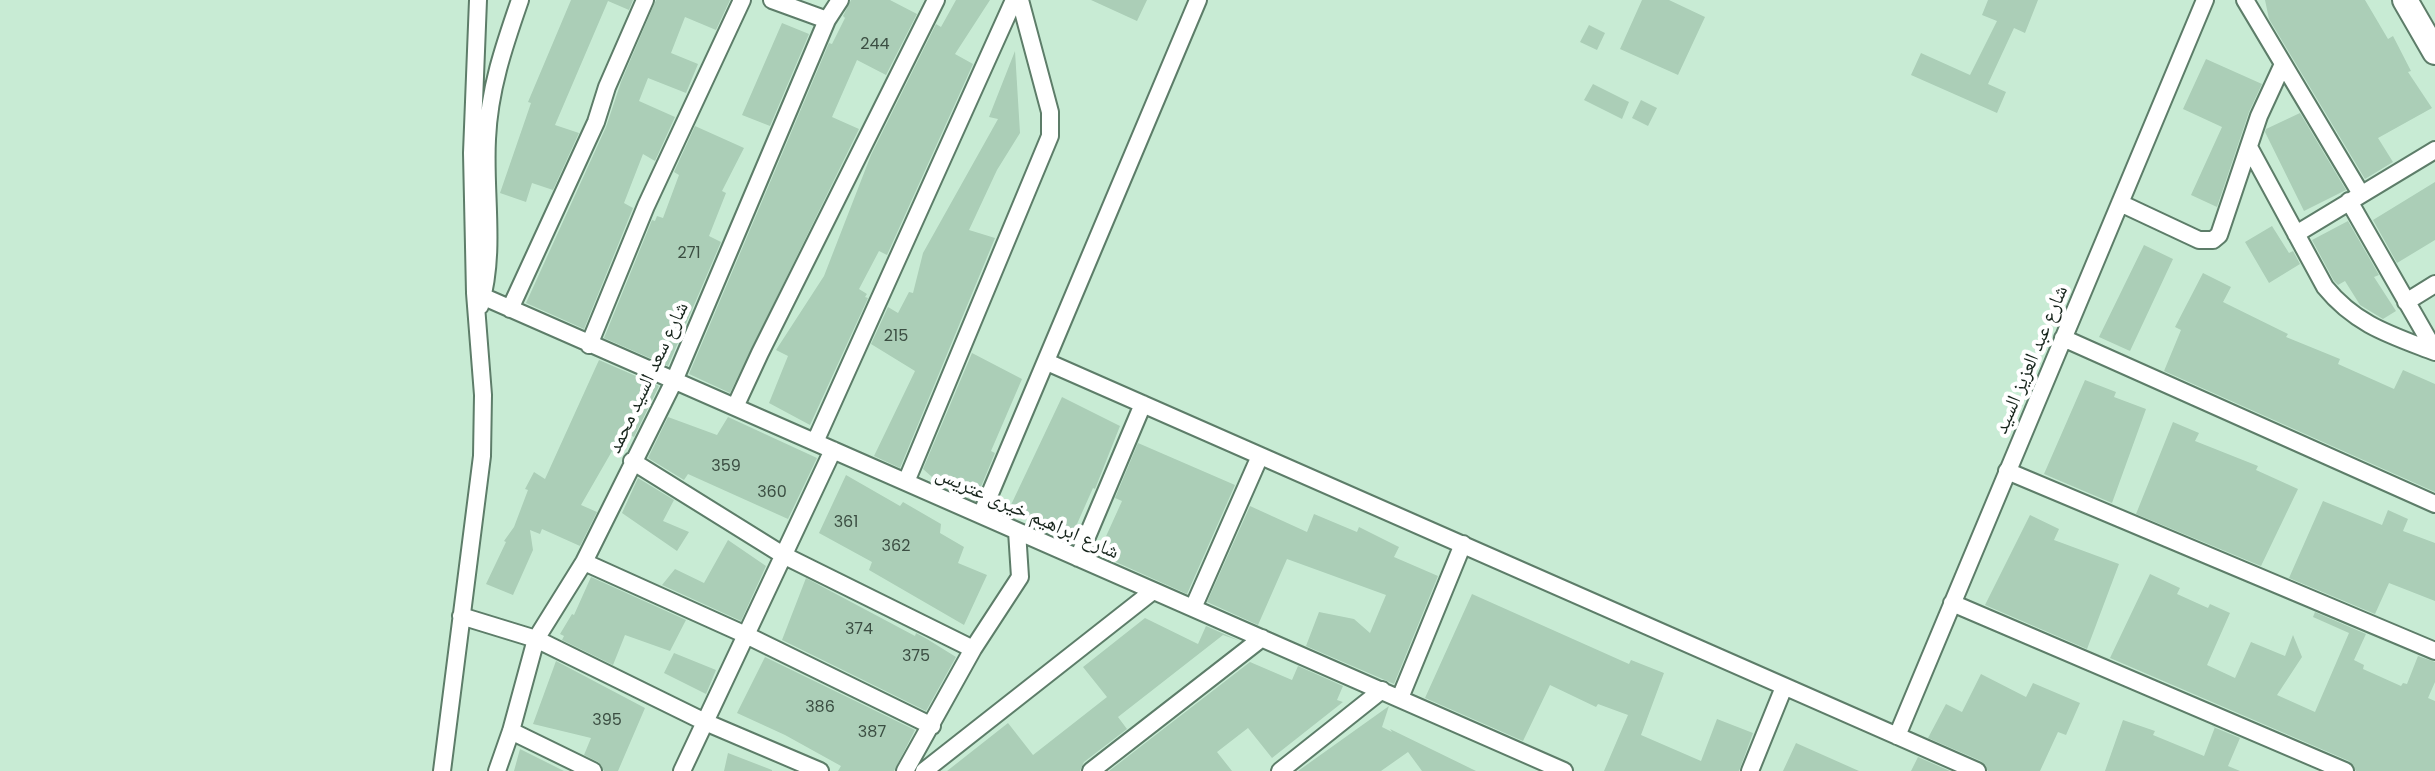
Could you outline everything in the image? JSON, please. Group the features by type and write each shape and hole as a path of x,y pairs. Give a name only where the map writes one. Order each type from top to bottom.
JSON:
{"main road":[{"path":"2405,0 2435,52"}],"street":[{"path":"442,771 482,456 483,395 472,153 478,0"},
{"path":"479,295 488,274 490,248 489,108 502,52 520,0"},
{"path":"510,309 596,122 607,87 645,0"},
{"path":"589,345 646,206 742,0"},
{"path":"772,0 827,20"},
{"name":"شارع سعد السيد محمد","path":"497,771 536,639 584,562 674,381 827,20 840,0"},
{"path":"735,407 936,0"},
{"path":"815,442 1017,0"},
{"path":"906,482 1050,136 1050,112 1017,0"},
{"path":"981,515 1198,0"},
{"name":"شارع عبد العزيز السيد","path":"1897,736 2205,0"},
{"path":"2245,0 2283,64 2355,198 2406,302 2435,351"},
{"path":"2120,203 2199,240 2213,240 2223,227 2259,116 2283,64"},
{"path":"2249,147 2325,287 2350,315 2366,325 2435,351"},
{"path":"2296,234 2435,150"},
{"path":"2406,302 2435,284"},
{"name":"شارع ابراهيم خيرى عتريس","path":"479,295 1382,690 1555,770"},
{"path":"2063,338 2435,504"},
{"path":"1047,362 1977,771"},
{"path":"1078,558 1143,404"},
{"path":"682,771 833,450"},
{"path":"1193,608 1260,456"},
{"path":"632,461 783,555 973,649"},
{"path":"2007,471 2435,651"},
{"path":"905,771 973,649 1020,577 1017,531"},
{"path":"1400,698 1463,544"},
{"path":"584,562 746,635 932,726"},
{"path":"924,771 1153,591"},
{"path":"1952,603 2345,771"},
{"path":"461,616 536,639 705,722 820,771"},
{"path":"1091,771 1262,638"},
{"path":"1750,771 1784,687"},
{"path":"1280,771 1382,690"},
{"path":"511,731 593,771"}],"building":[{"path":"571,0 633,0 629,10 608,1 555,125 579,133 553,190 532,183 526,202 500,193 531,103 528,102"},
{"path":"656,0 730,0 716,30 685,17 671,53 698,64 686,93 648,78 639,101 675,117 655,161 643,154 624,203 633,208 584,329 526,303 606,127 621,82"},
{"path":"851,0 890,0 917,14 886,75 857,60 832,117 859,129 730,393 689,374 829,43 832,44"},
{"path":"956,0 990,0 955,54 973,64 887,255 879,251 859,289 868,298 810,425 769,403 788,356 776,350 824,276 871,155 936,24 941,27"},
{"path":"1091,0 1147,0 1137,21"},
{"path":"1642,0 1669,0 1705,17 1678,75 1620,49"},
{"path":"1988,0 2038,0 2025,33 2014,28 1988,84 2006,92 1997,113 1911,75 1921,53 1970,75 1997,21 1982,15"},
{"path":"2265,0 2365,0 2388,39 2393,36 2411,71 2408,72 2432,108 2378,138 2393,162 2365,179 2269,19"},
{"path":"782,23 809,34 770,126 742,115"},
{"path":"1589,25 1605,33 1597,50 1580,42"},
{"path":"1015,51 1020,133 997,170 969,230 995,238 900,468 874,456 915,371 871,344 888,307 898,313 909,292 913,293 923,253 998,119 989,117"},
{"path":"2206,59 2262,84 2249,112 2217,207 2191,195 2222,127 2183,109"},
{"path":"1593,84 1629,102 1622,119 1584,100"},
{"path":"1641,100 1657,108 1648,126 1632,118"},
{"path":"2300,113 2346,190 2304,211 2265,132"},
{"path":"695,126 744,148 722,191 726,193 709,236 721,242 668,366 604,338 652,220 655,221 657,216 663,218 679,175 674,172"},
{"path":"2435,182 2435,240 2397,263 2373,220"},
{"path":"2348,221 2379,275 2374,277 2396,311 2383,319 2360,305 2345,281 2338,285 2334,281 2312,240"},
{"path":"2272,226 2300,264 2269,283 2245,242"},
{"path":"2144,245 2173,259 2130,351 2099,337"},
{"path":"2203,273 2231,287 2223,302 2288,334 2286,337 2340,359 2338,364 2394,389 2403,370 2435,384 2435,492 2164,371 2181,330 2175,327"},
{"path":"972,353 1022,379 991,451 995,453 975,501 941,485 923,469"},
{"path":"599,360 659,386 634,437 623,432 581,505 597,512 580,546 542,529 540,534 530,530 533,550 513,595 486,584 504,541 514,527 528,490 525,489 534,472 545,479"},
{"path":"2085,380 2116,392 2114,397 2146,409 2112,503 2044,474"},
{"path":"1062,397 1120,426 1095,489 1069,542 1010,507"},
{"path":"668,417 717,435 728,417 817,458 788,519 688,474 684,480 648,458"},
{"path":"2173,422 2199,433 2195,441 2258,466 2256,470 2298,489 2261,566 2136,514"},
{"path":"1138,443 1235,485 1187,594 1098,554 1122,501 1115,498"},
{"path":"846,475 900,506 903,502 941,524 940,533 964,547 958,563 987,575 964,625 869,570 872,562 819,533"},
{"path":"638,478 674,500 663,521 689,532 677,551 622,513"},
{"path":"2323,501 2382,525 2388,510 2408,519 2403,531 2435,543 2435,601 2389,583 2375,614 2289,578"},
{"path":"1250,506 1307,532 1314,514 1357,532 1359,527 1399,547 1394,557 1438,576 1394,684 1306,646 1319,612 1354,619 1370,633 1386,595 1287,559 1258,625 1207,602"},
{"path":"2030,515 2059,529 2054,540 2119,564 2087,649 1985,605"},
{"path":"728,540 766,566 741,621 662,585 675,569 704,583"},
{"path":"2150,574 2180,588 2177,594 2208,608 2210,604 2230,613 2207,665 2235,678 2251,642 2285,656 2293,635 2302,657 2277,695 2315,712 2349,633 2313,617 2315,612 2366,634 2354,660 2364,665 2363,669 2401,686 2407,684 2418,656 2435,662 2435,682 2428,698 2435,701 2435,771 2356,771 2349,761 2110,658"},
{"path":"591,577 686,620 670,651 625,635 613,665 562,640 564,636 560,634 574,615"},
{"path":"806,578 915,636 916,633 956,657 926,711 782,640"},
{"path":"1472,594 1629,664 1631,660 1664,673 1641,735 1701,761 1717,719 1753,733 1739,771 1604,771 1628,715 1598,704 1596,707 1550,685 1523,741 1425,698"},
{"path":"1145,618 1198,644 1206,626 1240,641 1223,635 1118,717 1127,729 1084,762 1080,771 947,771 1008,723 1033,755 1107,697 1083,667"},
{"path":"674,653 716,670 706,694 664,673"},
{"path":"765,657 915,730 894,771 838,771 841,766 737,713"},
{"path":"556,661 645,708 618,771 604,771 598,762 584,755 591,738 533,724"},
{"path":"1250,662 1292,680 1298,666 1343,686 1337,700 1343,702 1272,758 1248,728 1217,752 1232,771 1109,771"},
{"path":"1981,674 2026,697 2033,683 2080,703 2066,735 2058,732 2040,771 1988,771 1981,761 1928,738 1946,704 1962,712"},
{"path":"1389,706 1382,727 1476,771 1422,771 1408,752 1381,771 1298,771"},
{"path":"2123,720 2155,731 2153,735 2204,756 2215,728 2240,738 2228,766 2240,771 2105,771"},
{"path":"1796,743 1859,771 1783,771"},
{"path":"520,749 564,771 514,771"},
{"path":"728,753 772,770 772,771 724,771"},
{"path":"1918,757 1950,771 1911,771"}]}
